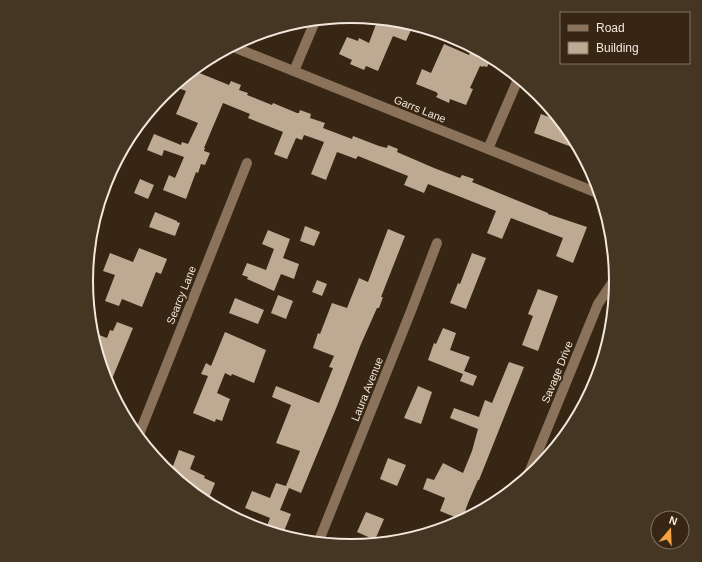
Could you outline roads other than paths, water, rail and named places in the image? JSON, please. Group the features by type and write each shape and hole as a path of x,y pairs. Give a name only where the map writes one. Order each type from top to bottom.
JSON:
{"street":[{"path":"294,71 313,26"},
{"name":"Garrs Lane","path":"239,49 592,191"},
{"path":"488,149 517,83"},
{"name":"Searcy Lane","path":"141,430 248,163"},
{"name":"Laura Avenue","path":"320,537 437,243"},
{"name":"Savage Drive","path":"533,463 598,304 609,287"}]}
